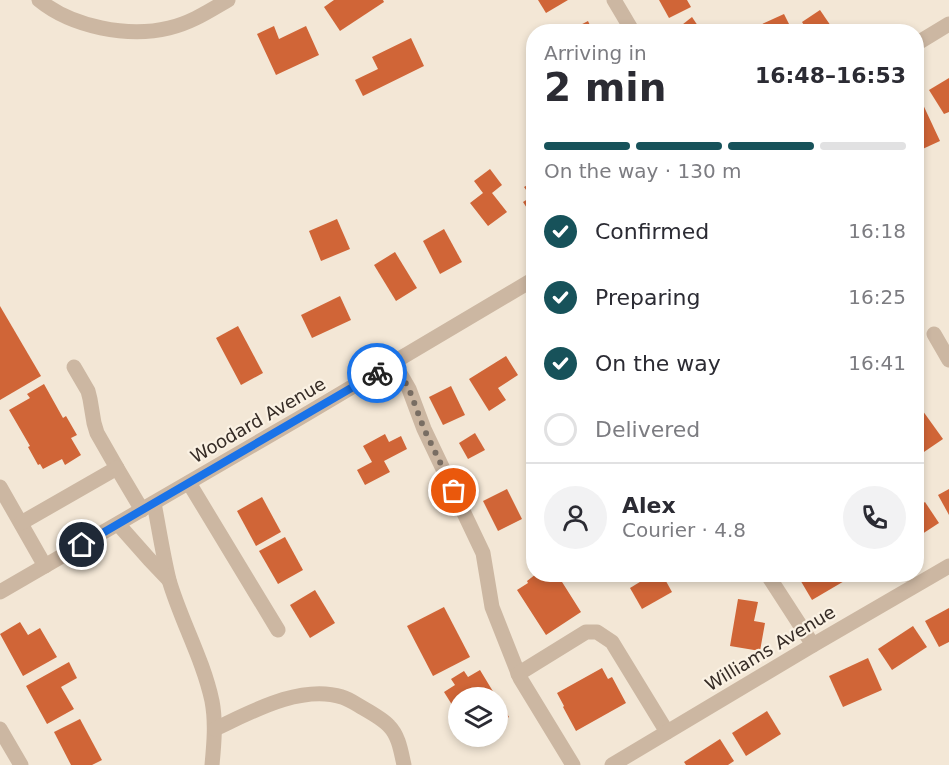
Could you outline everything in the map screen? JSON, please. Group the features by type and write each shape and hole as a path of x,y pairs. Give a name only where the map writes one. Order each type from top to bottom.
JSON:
{"street":[{"path":"39,0 71,18 104,29 137,32 169,28 201,16 228,0"},
{"path":"614,0 628,24"},
{"path":"924,39 949,24"},
{"name":"Woodard Avenue","path":"0,592 526,284"},
{"path":"934,334 949,360"},
{"path":"394,363 409,389 424,429 483,553 492,607 518,675 573,765"},
{"path":"74,367 88,391 97,433 117,468 148,507 169,580 196,650 212,701 214,729 212,765"},
{"path":"21,523 117,468"},
{"path":"189,483 278,630"},
{"path":"0,487 45,566"},
{"path":"118,524 169,580"},
{"name":"Williams Avenue","path":"924,581 949,566"},
{"path":"772,582 813,645"},
{"name":"Williams Avenue","path":"612,765 921,582"},
{"path":"518,675 586,632 597,632 612,642 667,732"},
{"path":"214,729 259,707 297,696 313,693 343,697 390,726 398,741 404,765"},
{"path":"0,729 21,765"}],"building":[{"path":"334,0 383,0 384,2 340,31 324,7"},
{"path":"538,0 568,0 546,13"},
{"path":"659,0 687,0 691,7 669,18"},
{"path":"820,10 830,24 803,24 802,22"},
{"path":"784,14 789,24 762,24"},
{"path":"692,17 697,24 683,24"},
{"path":"274,26 279,39 306,26 319,55 276,75 257,34"},
{"path":"411,38 424,66 363,96 355,80 378,69 372,57"},
{"path":"949,78 949,112 944,114 929,90"},
{"path":"924,107 940,141 924,148"},
{"path":"490,169 502,185 492,193 507,212 488,226 470,203 483,193 474,181"},
{"path":"337,219 350,249 321,261 309,231"},
{"path":"444,229 462,262 440,274 423,241"},
{"path":"395,252 417,288 396,301 374,265"},
{"path":"340,296 351,320 312,338 301,315"},
{"path":"0,306 41,376 0,400"},
{"path":"238,326 263,373 241,385 216,338"},
{"path":"506,356 518,375 498,388 506,400 489,411 469,379"},
{"path":"44,384 63,418 66,416 77,435 71,438 81,455 65,465 62,459 43,469 40,464 38,465 9,410 30,398 27,394"},
{"path":"451,386 465,415 443,425 429,397"},
{"path":"924,413 943,439 924,452"},
{"path":"475,433 485,450 468,459 459,443"},
{"path":"385,434 389,442 401,436 407,449 384,461 390,472 365,485 357,470 372,462 363,446"},
{"path":"507,489 522,519 498,531 483,501"},
{"path":"949,489 949,515 938,495"},
{"path":"262,497 281,532 256,546 237,511"},
{"path":"924,503 939,523 924,533"},
{"path":"285,537 303,570 278,584 259,551"},
{"path":"562,582 581,612 546,635 517,590 528,583"},
{"path":"640,582 666,582 672,592 642,609 630,588"},
{"path":"801,582 843,582 812,600"},
{"path":"315,590 335,623 310,638 290,605"},
{"path":"738,599 758,602 754,621 765,623 760,651 730,646"},
{"path":"444,607 470,657 433,676 407,626"},
{"path":"949,608 949,642 939,647 925,621"},
{"path":"20,622 28,635 40,628 57,657 23,676 0,634"},
{"path":"913,626 927,647 892,670 878,649"},
{"path":"868,658 882,690 843,707 829,676"},
{"path":"69,662 77,678 61,687 74,709 47,724 26,686"},
{"path":"602,668 608,679 612,677 626,703 576,731 557,693"},
{"path":"480,670 490,687 452,687 455,685 451,679 464,671 468,677"},
{"path":"767,711 781,734 746,756 732,733"},
{"path":"80,719 102,760 92,765 71,765 54,732"},
{"path":"720,739 734,761 728,765 686,765 684,762"}],"way so far":[{"path":"377,373 394,363 409,389 424,429 454,491"}],"route":[{"path":"82,545 377,373"}]}
